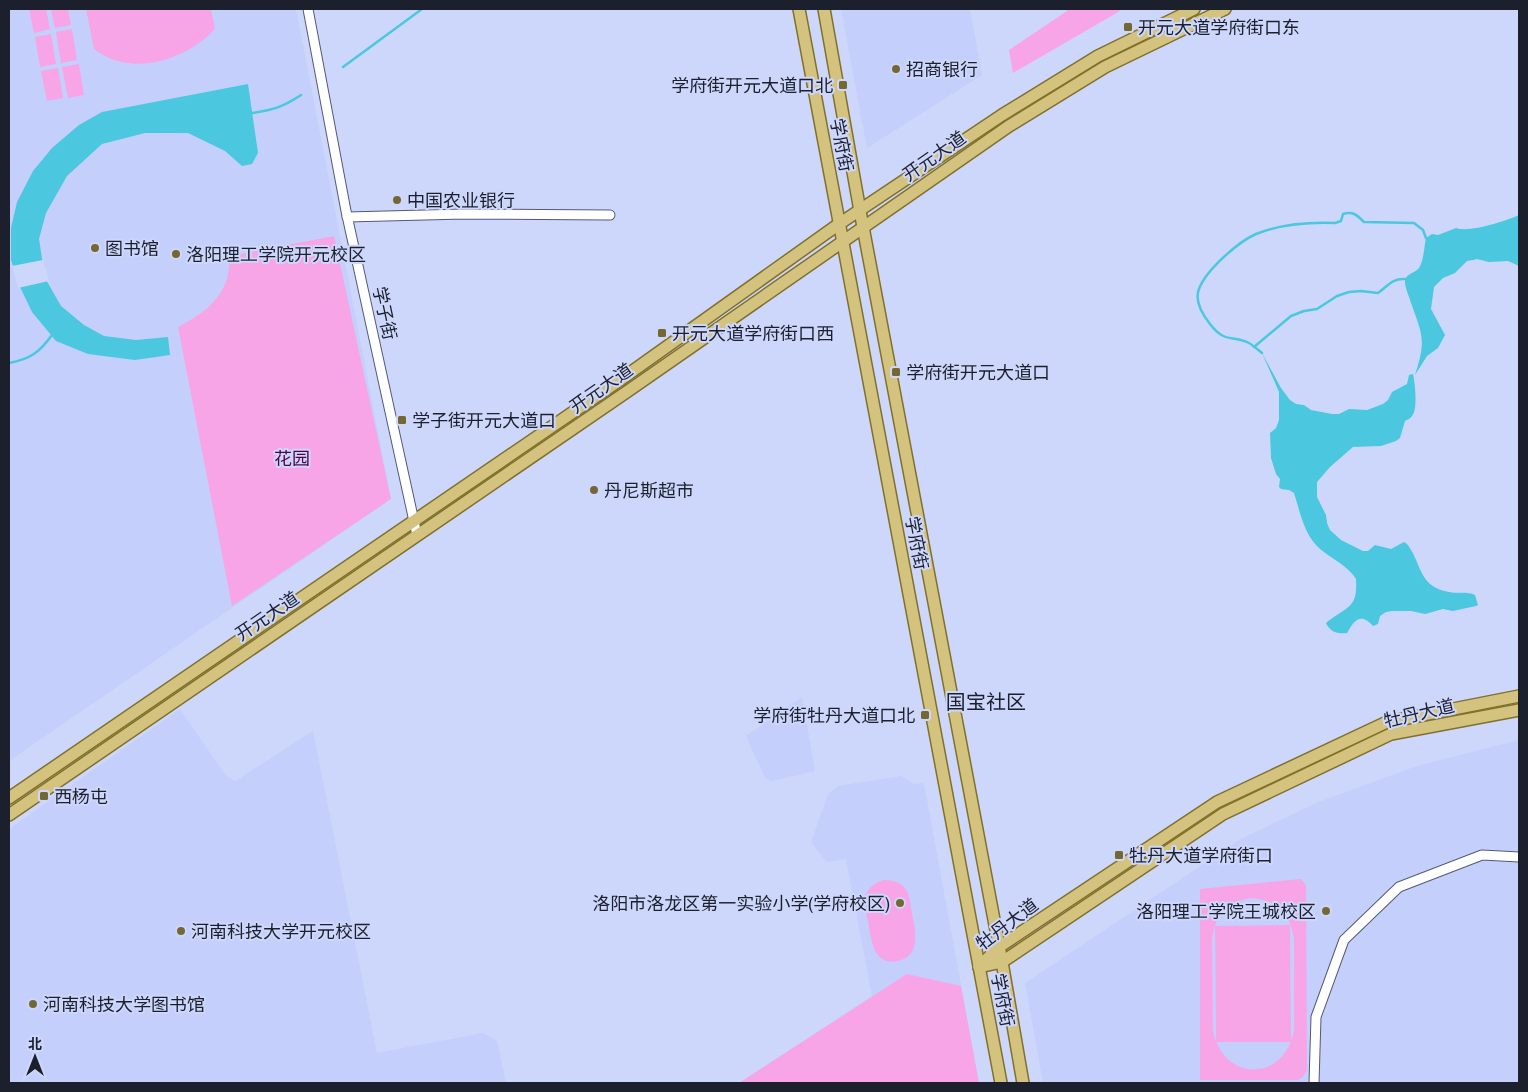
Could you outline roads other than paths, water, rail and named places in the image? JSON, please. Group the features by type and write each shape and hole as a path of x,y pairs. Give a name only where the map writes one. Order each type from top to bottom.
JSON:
{"main road":[{"name":"学府街","path":"799,9 1001,1083"},
{"name":"学府街","path":"824,9 860,211 1002,962 1022,1083"},
{"name":"开元大道","path":"9,798 620,380 839,224 1002,115 1098,56 1194,9"},
{"name":"开元大道","path":"9,815 628,391 1009,126 1105,67 1225,9"},
{"name":"牡丹大道","path":"979,967 999,947 1216,802 1386,722 1519,696"},
{"name":"牡丹大道","path":"979,967 1002,962 1223,814 1391,734 1519,710"}],"street":[{"name":"学子街","path":"310,9 349,216 418,535"},
{"path":"349,216 610,215"},
{"path":"1314,1083 1316,1018 1344,940 1399,887 1482,855 1519,857"}],"waterway":[{"path":"343,67 422,9"},
{"path":"252,113 278,107 301,95"},
{"path":"1262,353 1249,343 1220,334 1207,320 1198,303 1199,289 1208,274 1223,257 1240,243 1256,234 1275,228 1305,223 1335,223 1341,221 1343,214 1350,213 1364,222 1414,223 1423,230 1426,238"},
{"path":"1254,347 1291,316 1317,309 1337,296 1349,292 1378,293 1393,281 1405,279"},
{"path":"9,363 34,354 52,335"}],"place":[{"name":"开元大道学府街口东","path":"1128,27"},
{"name":"招商银行","path":"896,69"},
{"name":"学府街开元大道口北","path":"843,85"},
{"name":"中国农业银行","path":"397,200"},
{"name":"图书馆","path":"95,248"},
{"name":"洛阳理工学院开元校区","path":"176,254"},
{"name":"开元大道学府街口西","path":"662,333"},
{"name":"学府街开元大道口","path":"896,372"},
{"name":"学子街开元大道口","path":"402,420"},
{"name":"丹尼斯超市","path":"594,490"},
{"name":"学府街牡丹大道口北","path":"925,715"},
{"name":"西杨屯","path":"44,796"},
{"name":"牡丹大道学府街口","path":"1119,855"},
{"name":"洛阳市洛龙区第一实验小学(学府校区)","path":"900,903"},
{"name":"洛阳理工学院王城校区","path":"1326,911"},
{"name":"河南科技大学开元校区","path":"181,931"},
{"name":"河南科技大学图书馆","path":"33,1004"}],"district":[{"name":"国宝社区","path":"986,701"}],"park label":[{"name":"花园","path":"292,458"}]}
